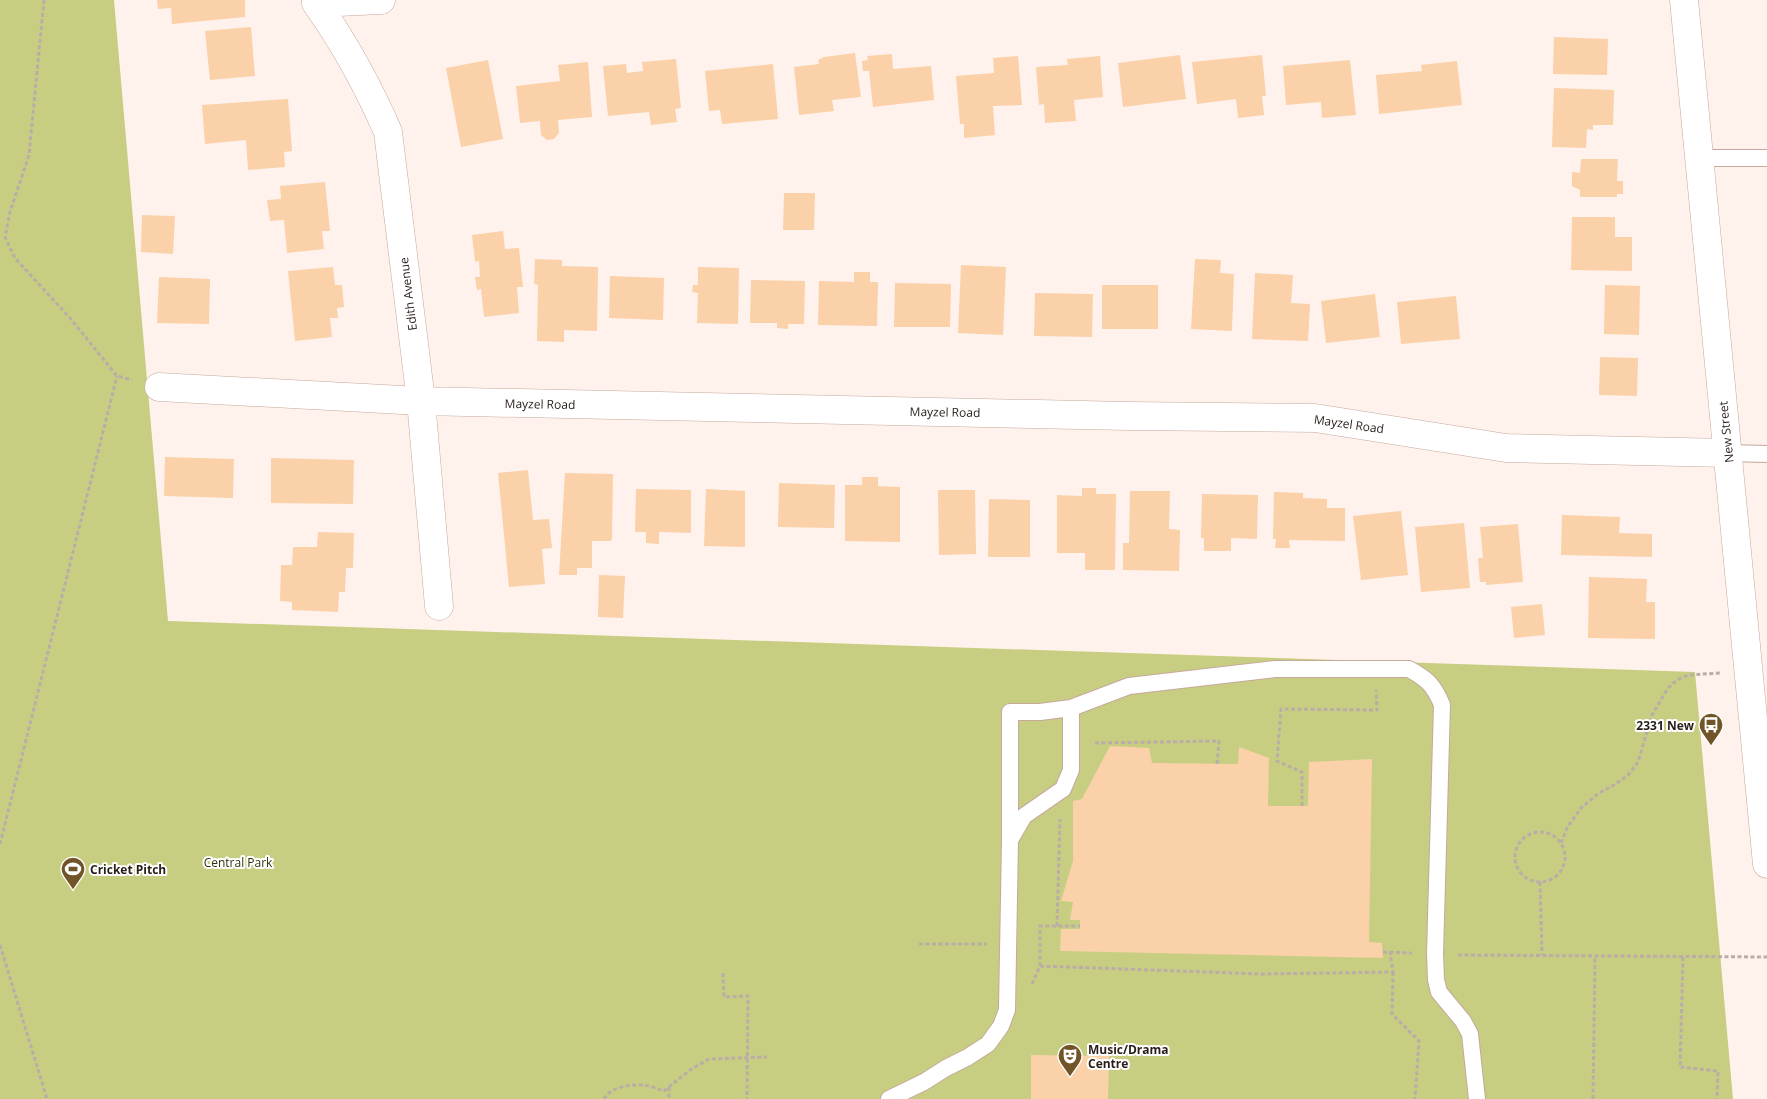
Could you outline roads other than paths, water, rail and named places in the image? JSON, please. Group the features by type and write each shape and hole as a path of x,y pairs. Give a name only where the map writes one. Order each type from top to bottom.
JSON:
{"street":[{"path":"316,2 380,0"},
{"name":"New Street","path":"1684,0 1767,864"},
{"name":"Edith Avenue","path":"316,2 336,30 353,60 374,98 388,132 421,401 440,606"},
{"name":"Mayzel Road","path":"159,387 421,401 1118,416 1315,418 1506,448 1728,453"}],"lane":[{"path":"1699,158 1767,158"},
{"path":"1728,453 1767,454"},
{"path":"889,1099 924,1082 988,1044 1001,1026 1006,1010 1008,944 1010,712 1040,712 1071,708 1129,686 1275,668 1409,669 1424,677 1436,690 1442,705 1435,954 1436,980 1439,992 1463,1021 1470,1034 1477,1099"},
{"path":"1010,840 1024,816 1063,789 1071,770 1071,708"}],"place":[{"name":"2331 New","path":"1711,746"},
{"name":"Cricket Pitch","path":"73,890"},
{"name":"Music/Drama Centre","path":"1070,1077"}],"park label":[{"name":"Central Park","path":"238,862"}]}
